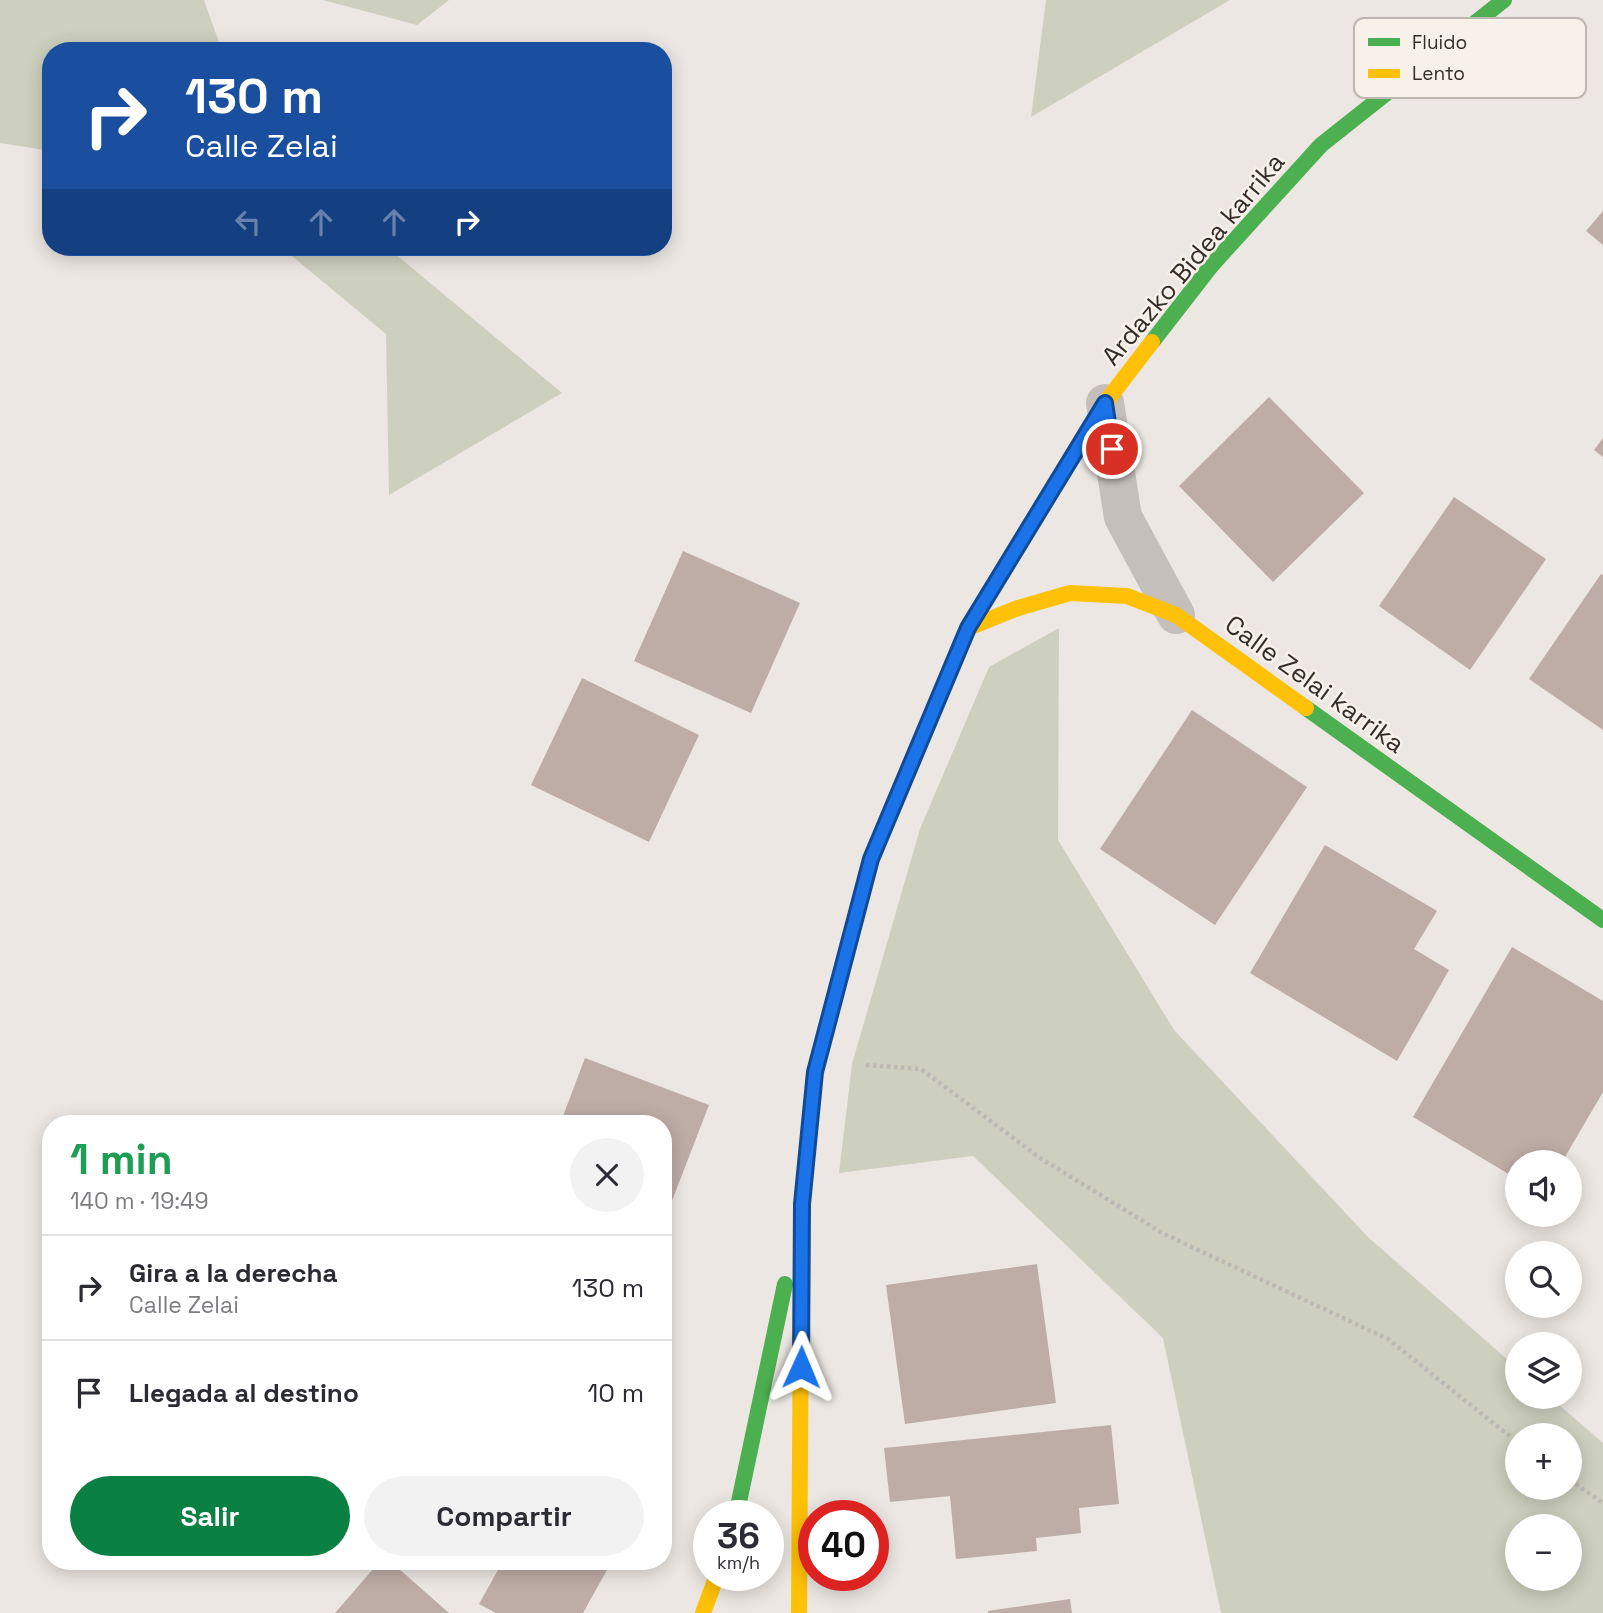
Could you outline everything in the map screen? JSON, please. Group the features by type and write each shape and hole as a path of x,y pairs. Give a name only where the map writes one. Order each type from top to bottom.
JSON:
{"street":[{"name":"Ardazko Bidea karrika","path":"1481,18 1504,0"},
{"name":"Ardazko Bidea karrika","path":"799,1613 802,1204 815,1072 871,859 968,628 1105,403 1211,266 1321,145 1380,98"},
{"path":"1105,403 1123,517 1176,615"},
{"name":"Calle Zelai karrika","path":"968,628 1018,608 1070,593 1127,596 1176,615 1603,920"},
{"name":"Ardazko Bidea karrika","path":"739,1500 802,1204"},
{"path":"703,1613 711,1591"}],"path":[{"path":"866,1065 921,1069 1040,1158 1164,1234 1388,1339 1505,1432"},
{"path":"1582,1488 1603,1503"}],"green space":[{"path":"0,0 204,0 219,42 42,42 42,150 0,143"},
{"path":"323,0 449,0 417,25"},
{"path":"1046,0 1230,0 1031,117"},
{"path":"292,256 398,256 562,393 389,495 386,334"},
{"path":"1059,628 1058,840 1174,1030 1368,1237 1505,1357 1505,1409 1564,1409 1580,1423 1505,1423 1505,1500 1582,1500 1582,1425 1603,1443 1603,1613 1221,1613 1163,1338 973,1156 839,1173 852,1064 920,829 989,667"}],"building":[{"path":"1603,211 1603,245 1586,231"},
{"path":"1269,397 1364,493 1273,582 1179,486"},
{"path":"1603,438 1603,457 1594,450"},
{"path":"1454,497 1546,559 1470,670 1379,606"},
{"path":"683,551 800,603 751,713 634,661"},
{"path":"1601,574 1603,575 1603,730 1529,679"},
{"path":"582,678 699,735 649,842 531,785"},
{"path":"1192,710 1307,787 1215,925 1100,849"},
{"path":"1325,845 1437,911 1414,949 1449,970 1397,1061 1250,973"},
{"path":"1512,947 1603,1001 1603,1092 1569,1150 1505,1150 1505,1172 1413,1117"},
{"path":"585,1058 709,1105 672,1201 672,1115 563,1115"},
{"path":"1037,1264 1056,1403 905,1424 886,1285"},
{"path":"1111,1425 1119,1504 1079,1508 1081,1533 1036,1538 1037,1551 956,1559 950,1496 890,1502 884,1448"},
{"path":"372,1570 400,1570 449,1613 335,1613"},
{"path":"498,1570 607,1570 583,1613 496,1613 479,1604"},
{"path":"1070,1599 1072,1613 988,1613 988,1611"}],"traffic: fast":[{"path":"1481,18 1504,0"},
{"path":"1152,342 1211,266 1321,145 1380,98"},
{"path":"1306,708 1603,920"},
{"path":"801,1299 802,1204 815,1072 871,859 901,789"},
{"path":"739,1500 785,1284"}],"traffic: slow":[{"path":"901,789 968,628 1105,403 1152,342"},
{"path":"968,628 1018,608 1070,593 1127,596 1176,615 1306,708"},
{"path":"799,1613 801,1299"},
{"path":"703,1613 711,1591"}],"route":[{"path":"801,1367 802,1204 815,1072 871,859 968,628 1105,403 1112,449"}]}
